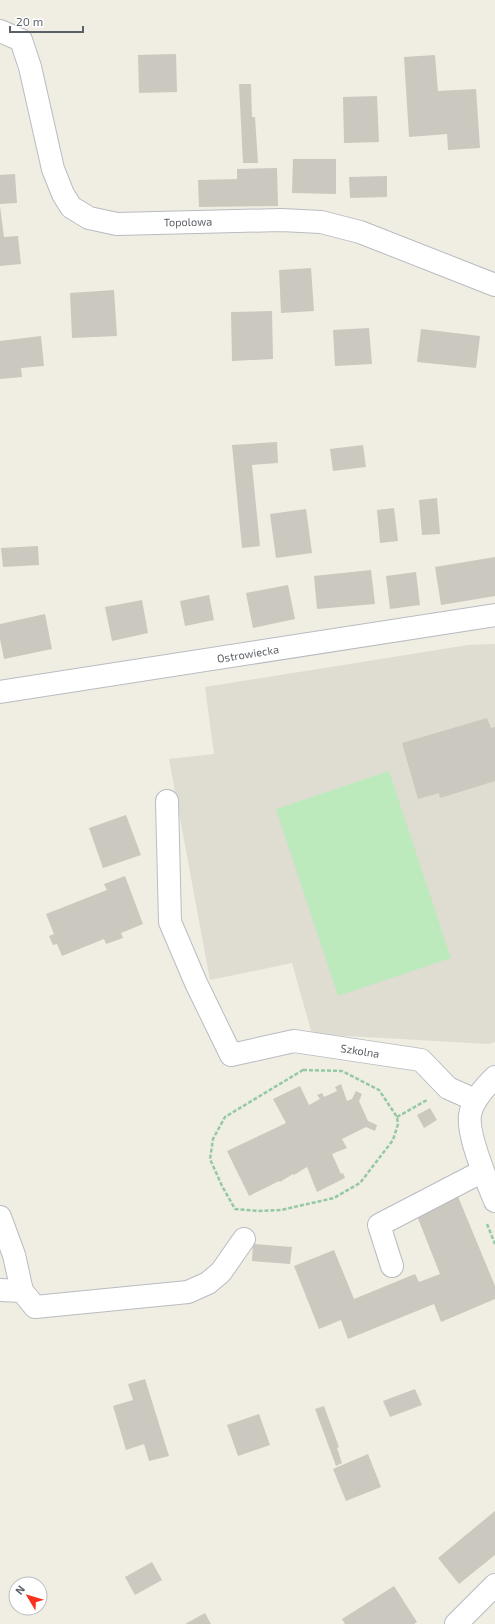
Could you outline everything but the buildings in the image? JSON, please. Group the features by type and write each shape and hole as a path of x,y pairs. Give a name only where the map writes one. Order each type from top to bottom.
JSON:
{"street":[{"name":"Topolowa","path":"0,31 21,40 30,67 53,169 63,194 71,207 89,218 117,224 281,220 321,222 360,232 495,285"},
{"name":"Ostrowiecka","path":"0,692 495,615"},
{"name":"Szkolna","path":"167,801 170,922 196,983 232,1055 294,1040 421,1060 448,1088 475,1100"},
{"path":"495,1077 475,1100 470,1116 472,1138 495,1201"},
{"path":"392,1266 379,1225 483,1171"},
{"path":"0,1217 14,1255 22,1291 35,1307 188,1292 208,1283 221,1272 244,1239"},
{"path":"0,1290 22,1291"},
{"path":"456,1624 495,1585"}],"path":[{"path":"303,1070 342,1071 380,1090 397,1117 398,1124 393,1140 360,1183 334,1198 280,1210 258,1211 235,1209 210,1160 212,1139 225,1117 303,1070"},
{"path":"397,1117 412,1108"}],"shaded area":[{"path":"495,644 495,1042 489,1044 312,1034 292,963 210,980 169,759 214,754 205,687 468,645"}],"green space":[{"path":"389,771 451,958 338,996 276,809"}]}
